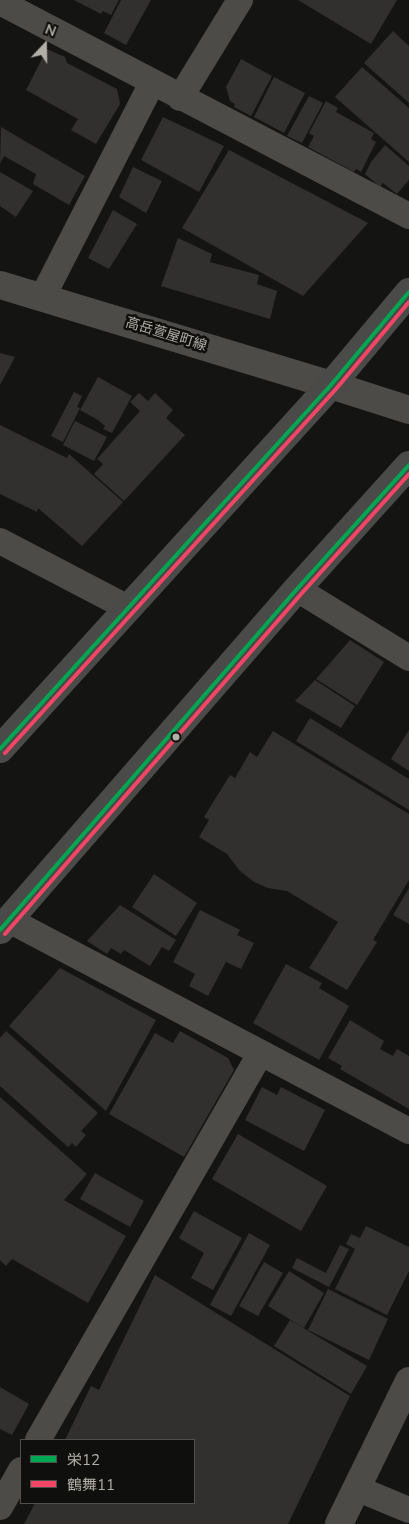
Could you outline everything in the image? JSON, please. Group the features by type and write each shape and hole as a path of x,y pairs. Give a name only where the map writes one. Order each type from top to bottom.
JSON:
{"highway":[{"path":"0,750 331,385 409,292"},
{"path":"4,925 297,588 409,465"}],"street":[{"path":"180,98 240,0"},
{"path":"0,2 180,98 409,216"},
{"path":"42,298 152,83"},
{"name":"高岳萱屋町線","path":"0,285 409,410"},
{"path":"0,541 128,608"},
{"path":"297,588 409,658"},
{"path":"4,925 409,1131"},
{"path":"39,1439 260,1054"},
{"path":"339,1524 409,1380"},
{"path":"0,1507 20,1472"},
{"path":"356,1488 409,1510"}],"building":[{"path":"74,0 119,0 111,15 103,11 101,14"},
{"path":"121,0 151,0 126,45 104,33"},
{"path":"298,0 397,0 371,44"},
{"path":"393,31 409,46 409,103 364,63"},
{"path":"47,49 65,57 67,63 117,89 120,104 96,144 71,130 78,119 26,90"},
{"path":"241,59 272,76 251,116 234,107 235,104 230,101 226,87"},
{"path":"362,67 409,108 409,162 335,97"},
{"path":"274,77 305,93 284,133 254,117"},
{"path":"309,96 323,103 302,143 287,136"},
{"path":"326,101 338,108 336,112 374,133 371,139 376,142 361,172 356,169 354,172 308,147 314,136 309,133"},
{"path":"163,117 224,146 199,192 141,160"},
{"path":"1,127 85,176 69,205 33,184 36,174 4,156 0,164"},
{"path":"385,145 409,166 409,180 397,194 383,183 380,187 365,174 371,162"},
{"path":"229,150 368,223 303,296 182,228"},
{"path":"133,167 162,181 146,213 119,197"},
{"path":"0,172 33,191 16,217 0,206"},
{"path":"113,210 137,224 109,269 88,258"},
{"path":"178,238 212,254 210,262 259,275 257,284 277,291 270,319 161,286"},
{"path":"0,353 15,357 0,385"},
{"path":"98,377 132,396 112,433 103,429 105,426 98,420 80,410"},
{"path":"74,392 82,396 77,407 80,408 63,442 51,436"},
{"path":"139,393 148,401 155,393 173,410 166,418 185,435 124,501 94,474 103,464 97,459 140,411 130,402"},
{"path":"75,421 107,437 94,461 63,445"},
{"path":"0,425 67,458 69,454 123,502 82,546 38,508 37,512 0,494"},
{"path":"350,640 384,662 357,705 316,679"},
{"path":"315,680 355,706 341,728 295,701"},
{"path":"310,718 409,779 409,810 296,741"},
{"path":"409,730 409,771 391,759"},
{"path":"273,731 409,814 409,880 373,940 377,942 347,990 309,968 338,922 287,891 268,888 254,882 239,870 227,854 199,837 209,820 204,817 230,775 235,778 250,752 257,757"},
{"path":"154,874 197,903 176,936 132,907"},
{"path":"409,888 409,924 393,915"},
{"path":"120,905 176,940 169,951 162,947 150,966 124,950 121,954 111,948 107,954 87,941"},
{"path":"200,910 240,930 237,935 254,943 241,969 226,962 208,996 189,986 195,974 173,962"},
{"path":"286,964 322,983 319,988 349,1006 319,1060 253,1023"},
{"path":"60,968 156,1020 106,1111 9,1026"},
{"path":"350,1020 384,1041 380,1049 393,1056 397,1049 409,1056 409,1109 340,1069 342,1066 328,1058"},
{"path":"6,1031 98,1113 81,1131 86,1135 76,1147 72,1143 68,1147 0,1086 0,1038"},
{"path":"180,1031 228,1058 234,1070 184,1157 109,1114 155,1033 173,1043"},
{"path":"262,1087 277,1095 281,1087 325,1110 304,1151 245,1120"},
{"path":"0,1097 87,1174 64,1200 126,1236 88,1303 12,1259 6,1266 0,1260"},
{"path":"238,1134 327,1186 301,1231 212,1179"},
{"path":"95,1173 144,1201 130,1227 80,1199"},
{"path":"194,1211 242,1238 213,1290 191,1278 204,1253 179,1238"},
{"path":"366,1226 409,1247 409,1271 387,1315 335,1289 355,1249 346,1244 351,1234 360,1238"},
{"path":"249,1233 270,1245 231,1316 210,1305"},
{"path":"340,1245 349,1249 329,1287 292,1268 297,1258 326,1273"},
{"path":"264,1262 283,1273 258,1316 239,1306"},
{"path":"289,1271 324,1293 304,1328 268,1306"},
{"path":"155,1275 350,1396 288,1524 24,1524 34,1504 195,1504 195,1439 65,1439 91,1386 99,1390"},
{"path":"328,1289 388,1319 369,1360 308,1330"},
{"path":"290,1320 367,1366 351,1394 274,1346"},
{"path":"0,1387 29,1404 12,1435 0,1429"}],"transit line":[{"name":"栄12","path":"0,749 331,385 409,292"},
{"name":"鶴舞11","path":"5,753 336,389 409,302"},
{"name":"栄12","path":"0,930 297,589 409,465"},
{"name":"鶴舞11","path":"5,934 302,593 409,474"}]}
